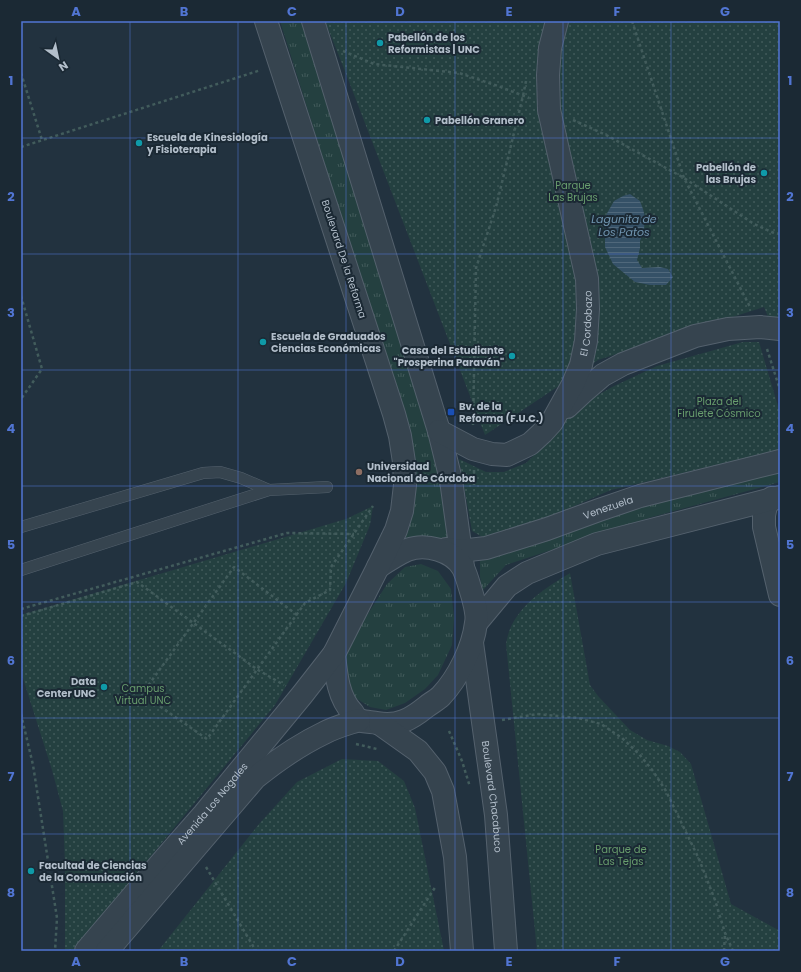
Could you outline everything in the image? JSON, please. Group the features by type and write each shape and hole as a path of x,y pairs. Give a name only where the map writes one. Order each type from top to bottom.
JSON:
{"street":[{"name":"Boulevard De la Reforma","path":"266,21 394,414 400,436 404,462 405,485 402,511 396,530 334,654"},
{"path":"313,21 439,431 451,480 462,559 473,597 477,622 472,643 454,679 440,696 413,717 396,724 380,724 359,720 348,708 340,691 334,654"},
{"name":"El Cordobazo","path":"439,431 473,450 507,455 530,444 552,422 581,366 586,341 588,309 587,279 550,110 548,75 550,48 557,21"},
{"path":"552,422 603,375 623,364 695,336 728,329 770,328"},
{"name":"Venezuela","path":"462,559 486,548 547,529 640,496 780,461"},
{"path":"477,622 507,586 527,573 597,544 776,497"},
{"path":"776,497 766,506 764,527 780,595"},
{"path":"378,567 394,556 408,550 423,547 436,549 462,559"},
{"name":"Boulevard Chacabuco","path":"472,643 496,816 506,951"},
{"name":"Avenida Los Nogales","path":"86,951 204,814 334,654"},
{"name":"Avenida Los Nogales","path":"108,951 255,778 298,747 325,732 359,720"},
{"path":"380,724 418,751 435,772 443,791 454,857 462,951"}],"lane":[{"path":"21,527 204,473 220,472 241,478 268,490"},
{"path":"21,570 268,490 327,487"}],"path":[{"path":"632,21 684,178 770,328 780,390"},
{"path":"320,42 374,64 458,73 523,96 608,136 684,178 754,224 774,234 780,234"},
{"path":"21,147 280,64"},
{"path":"21,73 42,140"},
{"path":"473,450 476,268 496,207 523,96"},
{"path":"21,296 42,369 21,399"},
{"path":"297,615 234,567 142,694 207,739 258,670 297,615 305,603 330,590 332,567 372,506"},
{"path":"21,609 287,533 354,534"},
{"path":"21,616 137,582 258,670 302,695"},
{"path":"21,714 34,765 57,918 55,951"},
{"path":"484,723 537,714 578,718 601,724 622,738 639,754 653,771 666,791 699,859 715,900 724,933 733,951"},
{"path":"356,744 376,748 381,751"},
{"path":"195,849 256,951"},
{"path":"394,951 436,886"},
{"path":"724,933 724,951"}],"green space":[{"path":"280,21 307,21 429,413 456,544 404,545 408,523 395,389"},
{"name":"Parque Las Brujas","path":"325,21 780,21 780,345 764,307 598,360 485,435"},
{"name":"Plaza del Firulete Cósmico","path":"743,342 759,342 780,413 780,450 611,490 502,537 486,539 472,531 459,459 486,472 504,472 526,463 552,438 576,408 612,387 657,366"},
{"path":"780,467 780,482 652,517 506,565 482,591 480,557 612,511"},
{"name":"Campus Virtual UNC","path":"373,506 370,525 346,583 275,705 73,951 65,951 65,865 63,811 52,770 21,672 21,615 346,519"},
{"path":"421,564 438,571 451,589 454,618 452,645 438,675 425,689 405,703 386,710 370,707 354,697 346,682 344,665 348,645 387,584 405,567"},
{"name":"Parque de Las Tejas","path":"570,573 590,685 598,696 630,730 647,740 668,746 680,752 691,764 731,904 780,931 780,951 537,951 506,644 510,629 521,611 536,596"},
{"path":"342,759 378,761 404,781 415,808 444,951 158,951 259,824 297,782"}],"water":[{"name":"Lagunita de Los Patos","path":"630,194 640,201 645,217 644,229 640,241 637,260 642,268 660,267 668,269 673,277 666,285 650,285 635,282 613,264 605,247 605,217 614,201"}],"place":[{"name":"Pabellón de los Reformistas | UNC","path":"380,43"},
{"name":"Pabellón Granero","path":"427,120"},
{"name":"Escuela de Kinesiología y Fisioterapia","path":"139,143"},
{"name":"Pabellón de las Brujas","path":"764,173"},
{"name":"Escuela de Graduados Ciencias Económicas","path":"263,342"},
{"name":"Casa del Estudiante \"Prosperina Paraván\"","path":"512,356"},
{"name":"Bv. de la Reforma (F.U.C.)","path":"451,412"},
{"name":"Universidad Nacional de Córdoba","path":"359,472"},
{"name":"Data Center UNC","path":"104,687"},
{"name":"Facultad de Ciencias de la Comunicación","path":"31,871"}]}
